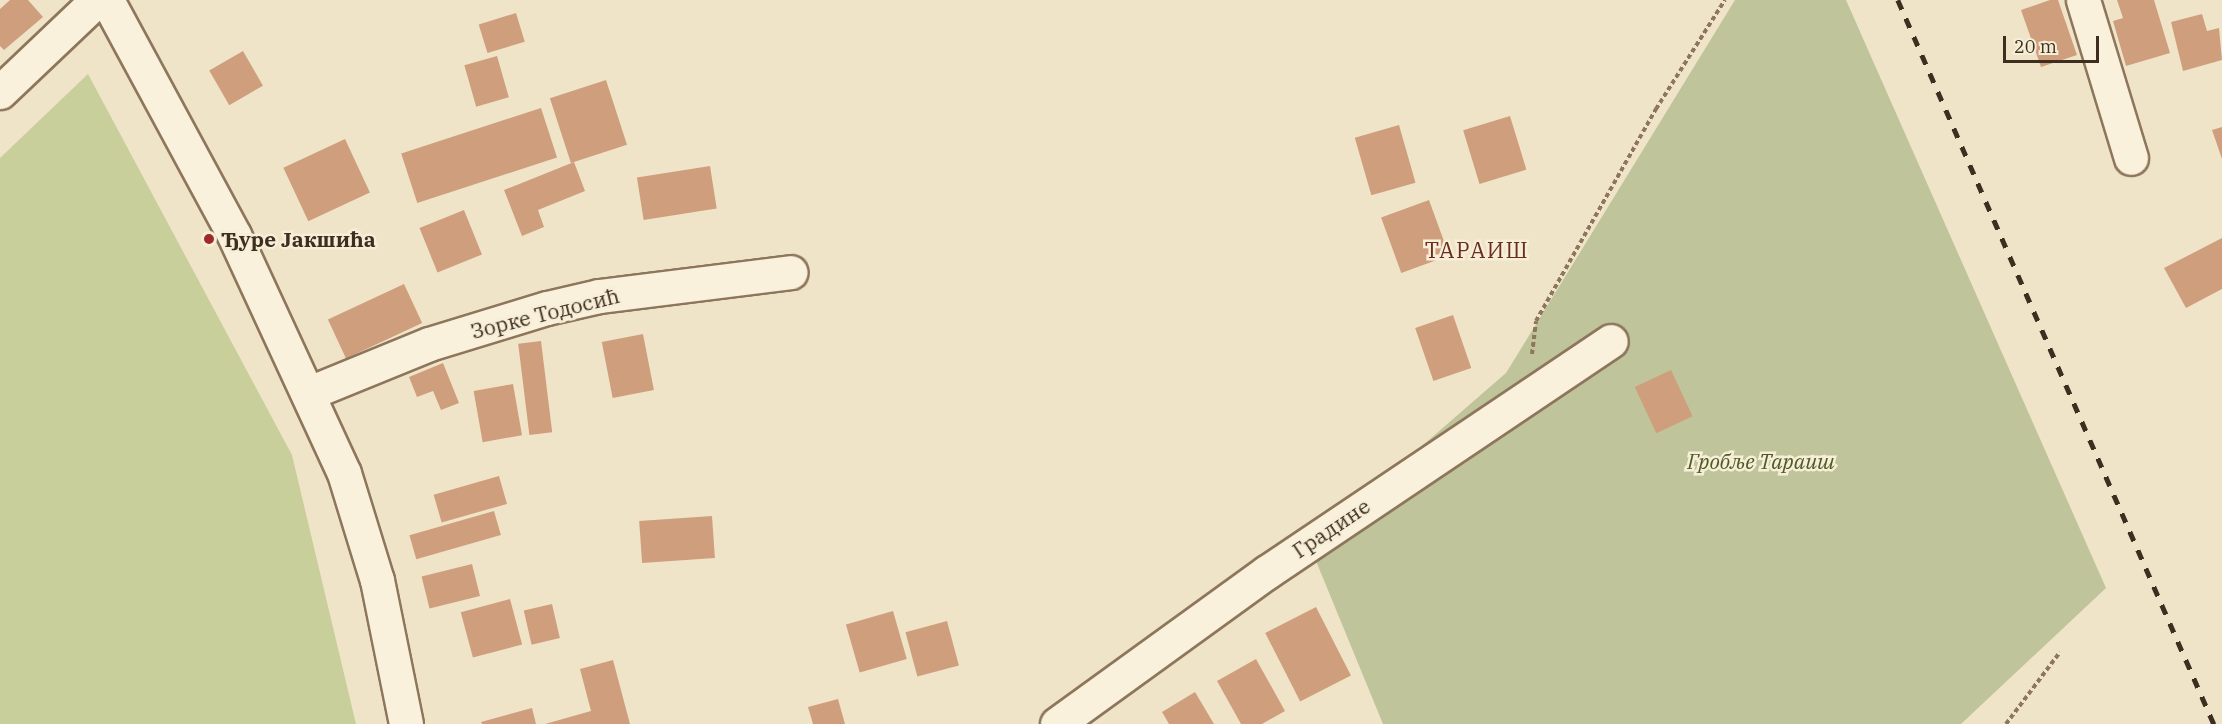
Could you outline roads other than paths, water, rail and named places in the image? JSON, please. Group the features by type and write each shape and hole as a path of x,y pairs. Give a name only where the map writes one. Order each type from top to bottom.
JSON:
{"street":[{"path":"0,92 97,0"},
{"path":"107,0 234,235 344,473 377,580 406,724"},
{"path":"2084,0 2131,158"},
{"name":"Зорке Тодосић","path":"309,393 429,344 547,308 599,296 791,272"},
{"name":"Градине","path":"1058,724 1267,572 1611,341"}],"railway":[{"path":"1898,0 2214,724"}],"place":[{"name":"Ђуре Јакшића","path":"209,239"}],"district":[{"name":"ТАРАИШ","path":"1477,250"}],"park label":[{"name":"Гробље Тараиш","path":"1761,461"}]}
